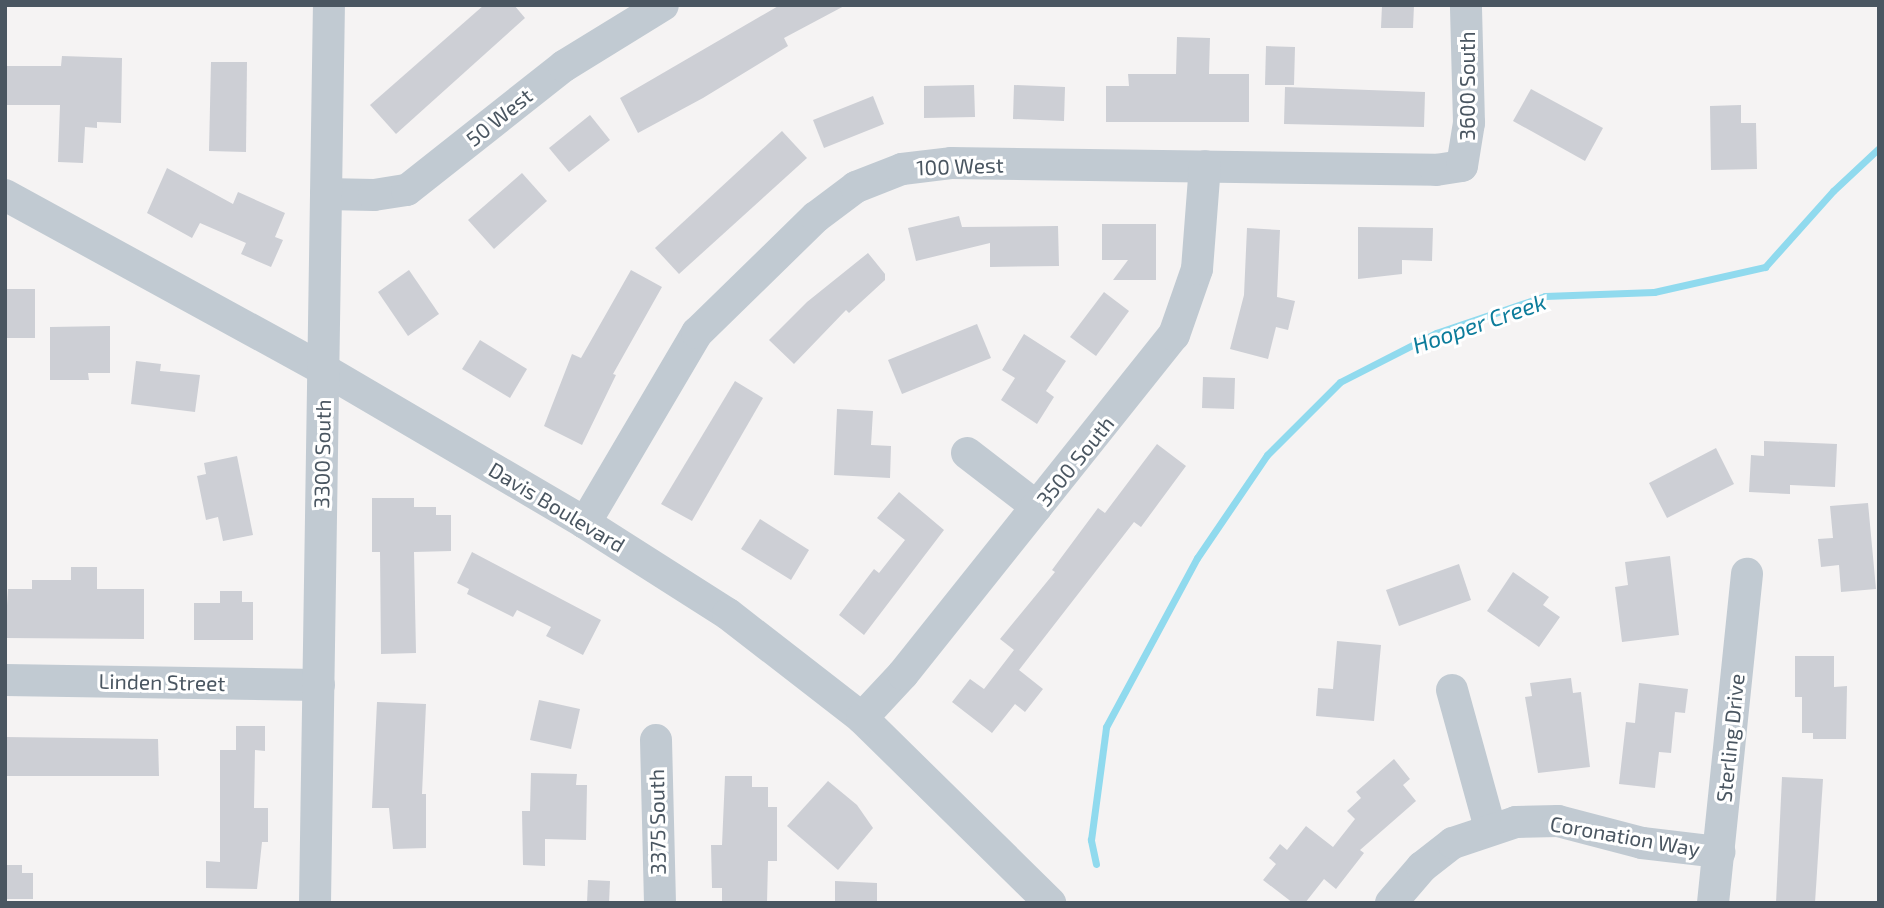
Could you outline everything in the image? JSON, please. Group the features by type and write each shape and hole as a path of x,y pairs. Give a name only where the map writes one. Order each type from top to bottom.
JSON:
{"street":[{"name":"3300 South","path":"315,903 329,5"},
{"path":"608,38 609,5"},
{"name":"50 West","path":"326,194 407,190 524,96 608,38 663,5"},
{"name":"3600 South","path":"1462,166 1469,123 1466,5"},
{"name":"100 West","path":"585,523 697,333 816,216 856,187 926,164 1436,170 1462,166"},
{"name":"3500 South","path":"862,719 1162,352 1184,318 1197,269 1205,166"},
{"name":"Davis Boulevard","path":"5,195 323,369 585,523 728,614 862,719 1050,903"},
{"path":"967,453 1037,507"},
{"name":"Sterling Drive","path":"1713,903 1747,574"},
{"name":"Linden Street","path":"5,680 319,685"},
{"path":"1452,690 1490,828"},
{"name":"3375 South","path":"656,740 660,903"},
{"name":"Coronation Way","path":"1391,903 1438,854 1490,828 1558,821 1642,843 1719,852"}],"building":[{"path":"484,5 514,5 525,18 396,134 370,105"},
{"path":"780,5 846,5 784,38 788,46 703,98 638,133 620,98"},
{"path":"1382,5 1414,5 1413,28 1381,28"},
{"path":"1177,37 1210,38 1209,74 1249,74 1249,122 1106,122 1106,86 1129,86 1128,74 1176,74"},
{"path":"1266,46 1295,47 1294,85 1265,85"},
{"path":"62,56 122,58 121,123 97,122 97,128 85,127 83,163 58,162 60,105 5,105 5,66 61,66"},
{"path":"211,62 247,62 246,152 209,151"},
{"path":"974,85 975,117 924,118 924,86"},
{"path":"1014,85 1065,87 1064,121 1013,119"},
{"path":"1285,87 1425,92 1424,127 1284,124"},
{"path":"1531,89 1603,128 1585,161 1513,121"},
{"path":"873,96 884,124 824,148 813,120"},
{"path":"1741,105 1741,123 1756,123 1757,169 1711,170 1710,106"},
{"path":"590,115 610,140 569,172 549,148"},
{"path":"782,131 807,158 679,274 655,248"},
{"path":"167,168 233,204 238,192 285,213 275,237 283,240 271,267 241,254 246,243 200,223 192,238 147,213"},
{"path":"522,173 547,201 494,249 468,220"},
{"path":"959,216 962,227 1058,226 1059,266 990,267 990,243 916,261 908,228"},
{"path":"1102,224 1156,224 1156,280 1113,280 1128,260 1102,260"},
{"path":"1358,227 1433,228 1432,261 1402,260 1402,274 1358,279"},
{"path":"1247,228 1280,230 1277,297 1295,301 1288,330 1276,327 1268,359 1230,349 1244,295"},
{"path":"868,253 885,274 885,280 849,313 846,310 794,364 769,340 807,302"},
{"path":"409,270 439,314 408,336 378,292"},
{"path":"631,270 662,287 613,374 616,375 582,445 544,426 572,354 581,358"},
{"path":"5,289 35,289 35,338 5,338"},
{"path":"1104,292 1129,311 1096,356 1070,337"},
{"path":"977,324 991,358 902,394 888,360"},
{"path":"110,326 110,373 88,373 89,380 50,380 50,327"},
{"path":"1024,334 1066,361 1046,391 1054,397 1037,424 1001,400 1015,378 1002,370"},
{"path":"480,340 527,369 510,398 462,369"},
{"path":"136,361 161,364 160,371 200,375 195,412 131,404"},
{"path":"1203,377 1235,378 1234,409 1202,408"},
{"path":"735,381 763,398 692,521 661,504"},
{"path":"837,409 873,411 871,445 891,446 890,478 834,475"},
{"path":"1764,441 1837,444 1835,487 1790,485 1790,494 1749,492 1751,455 1764,456"},
{"path":"1157,444 1186,466 1141,527 1134,522 1019,670 1043,689 1025,712 1015,704 992,733 952,702 970,679 984,689 1014,650 1000,639 1055,572 1052,570 1098,508 1105,513"},
{"path":"1716,448 1734,484 1667,518 1649,483"},
{"path":"237,456 253,535 223,541 218,517 206,520 197,476 206,474 204,463"},
{"path":"899,492 944,530 864,635 839,615 874,569 879,573 905,540 877,518"},
{"path":"372,498 414,498 414,507 436,507 436,515 451,515 451,551 414,552 416,653 381,654 380,552 372,552"},
{"path":"1868,503 1876,589 1841,592 1839,565 1821,567 1818,539 1833,538 1830,506"},
{"path":"760,519 809,550 791,580 741,549"},
{"path":"472,552 601,620 583,655 546,636 551,627 517,610 513,617 467,594 469,589 457,583"},
{"path":"1670,556 1679,635 1622,642 1615,587 1628,585 1625,562"},
{"path":"1459,564 1471,600 1399,626 1386,590"},
{"path":"71,567 97,567 97,589 144,589 144,639 5,638 8,589 32,589 32,580 71,580"},
{"path":"1513,572 1549,597 1543,605 1560,617 1539,647 1487,611"},
{"path":"220,591 242,591 242,602 253,602 253,640 194,640 194,603 220,603"},
{"path":"1337,641 1381,645 1374,721 1316,716 1318,688 1333,689"},
{"path":"1795,656 1834,656 1834,687 1847,686 1846,739 1813,739 1813,733 1802,733 1802,697 1795,697"},
{"path":"1571,678 1573,693 1581,692 1590,767 1538,773 1525,697 1532,696 1530,683"},
{"path":"1639,683 1688,689 1685,713 1675,712 1671,753 1659,752 1655,788 1619,784 1626,722 1635,723"},
{"path":"539,700 580,709 571,749 530,740"},
{"path":"377,702 426,704 422,794 426,794 426,848 393,849 389,808 372,808"},
{"path":"236,726 265,726 265,751 255,750 254,808 268,808 268,842 262,842 257,889 206,888 206,861 220,862 220,750 236,750"},
{"path":"5,737 158,739 159,776 5,776"},
{"path":"1394,759 1410,779 1403,785 1416,801 1360,850 1364,853 1336,889 1324,879 1305,903 1293,903 1263,880 1276,864 1269,858 1280,844 1287,850 1306,826 1333,847 1355,819 1347,811 1361,798 1356,792"},
{"path":"531,773 577,774 576,785 587,785 586,840 545,839 545,866 523,865 522,811 530,811"},
{"path":"725,776 752,776 752,787 768,787 768,807 777,807 777,861 768,861 767,903 722,902 722,888 712,888 711,845 722,845"},
{"path":"1782,777 1823,779 1815,903 1776,903"},
{"path":"828,781 857,805 873,828 838,870 787,826"},
{"path":"5,865 22,865 22,873 33,873 33,899 5,899"},
{"path":"588,880 610,881 609,903 587,903"},
{"path":"835,881 877,883 877,903 835,903"}],"waterway":[{"name":"Hooper Creek","path":"1096,864 1091,840 1106,727 1197,558 1267,455 1340,382 1436,333 1545,296 1654,292 1765,267 1833,191 1879,148"}]}
